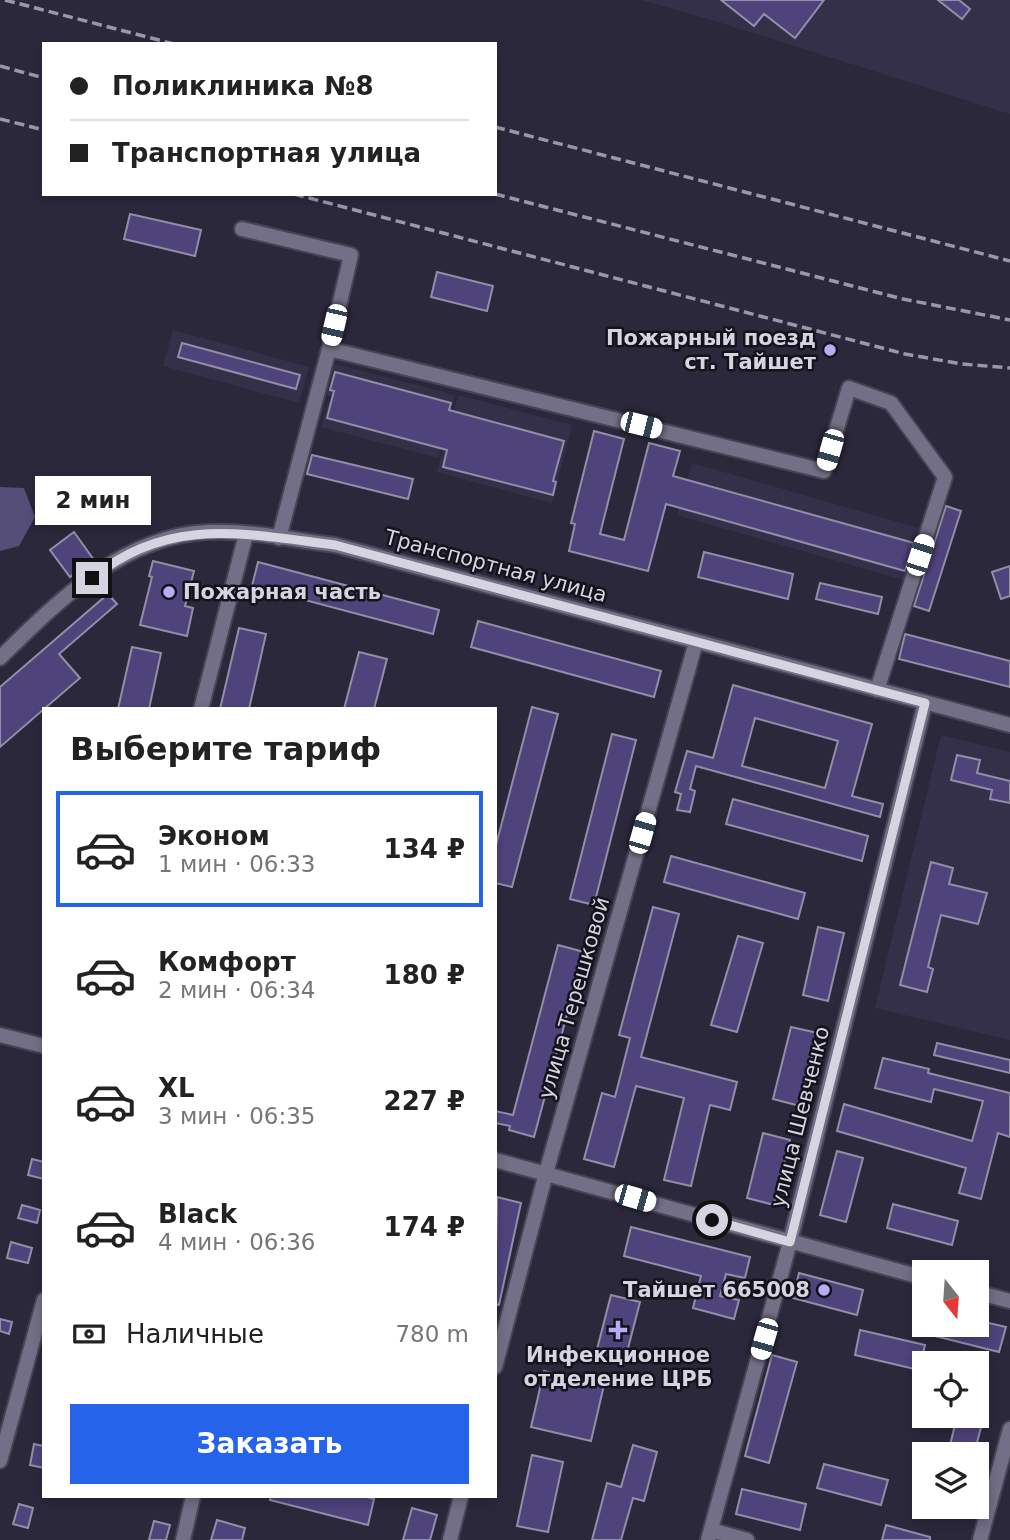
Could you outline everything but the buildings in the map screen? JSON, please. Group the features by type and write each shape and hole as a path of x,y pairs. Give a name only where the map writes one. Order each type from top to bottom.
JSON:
{"street":[{"path":"242,229 351,255 279,538"},
{"path":"329,348 824,471 849,388 891,403 945,477 877,690"},
{"name":"Транспортная улица","path":"0,658 35,624 110,562 158,541 206,532 246,534 335,545 1010,725"},
{"path":"202,707 246,534"},
{"name":"улица Терешковой","path":"497,1359 546,1173 696,642"},
{"name":"улица Шевченко","path":"709,1535 790,1242 925,703"},
{"path":"0,1035 42,1046"},
{"path":"497,1161 912,1275"},
{"path":"989,1295 1010,1301"},
{"path":"0,1461 42,1307"},
{"path":"980,1540 1010,1429"},
{"path":"183,1540 193,1498"},
{"path":"450,1540 460,1498"},
{"path":"709,1535 747,1540"}],"shaded area":[{"path":"642,0 1010,0 1010,114 718,22"},
{"path":"173,330 309,367 299,403 163,366"},
{"path":"335,364 455,395 447,427 327,395"},
{"path":"458,395 572,425 552,503 437,472"},
{"path":"328,402 444,433 438,458 321,427"},
{"path":"692,463 919,528 904,580 677,515"},
{"path":"0,487 24,488 35,517 19,546 0,551"},
{"path":"941,735 1010,752 1010,1040 875,1008"}],"railway":[{"path":"5,0 166,42"},
{"path":"0,66 42,77"},
{"path":"0,119 42,130"},
{"path":"497,128 1010,261"},
{"path":"497,195 903,299 1010,320"},
{"path":"302,196 905,354 962,364 1010,368"}],"place":[{"name":"Пожарный поезд ст. Тайшет","path":"830,350"},
{"name":"Пожарная часть","path":"169,592"},
{"name":"Тайшет 665008","path":"824,1290"},
{"name":"Инфекционное отделение ЦРБ","path":"618,1330"}],"route":[{"path":"92,578 110,562 136,549 158,541 206,532 335,545 925,703 790,1242 712,1220"}]}
